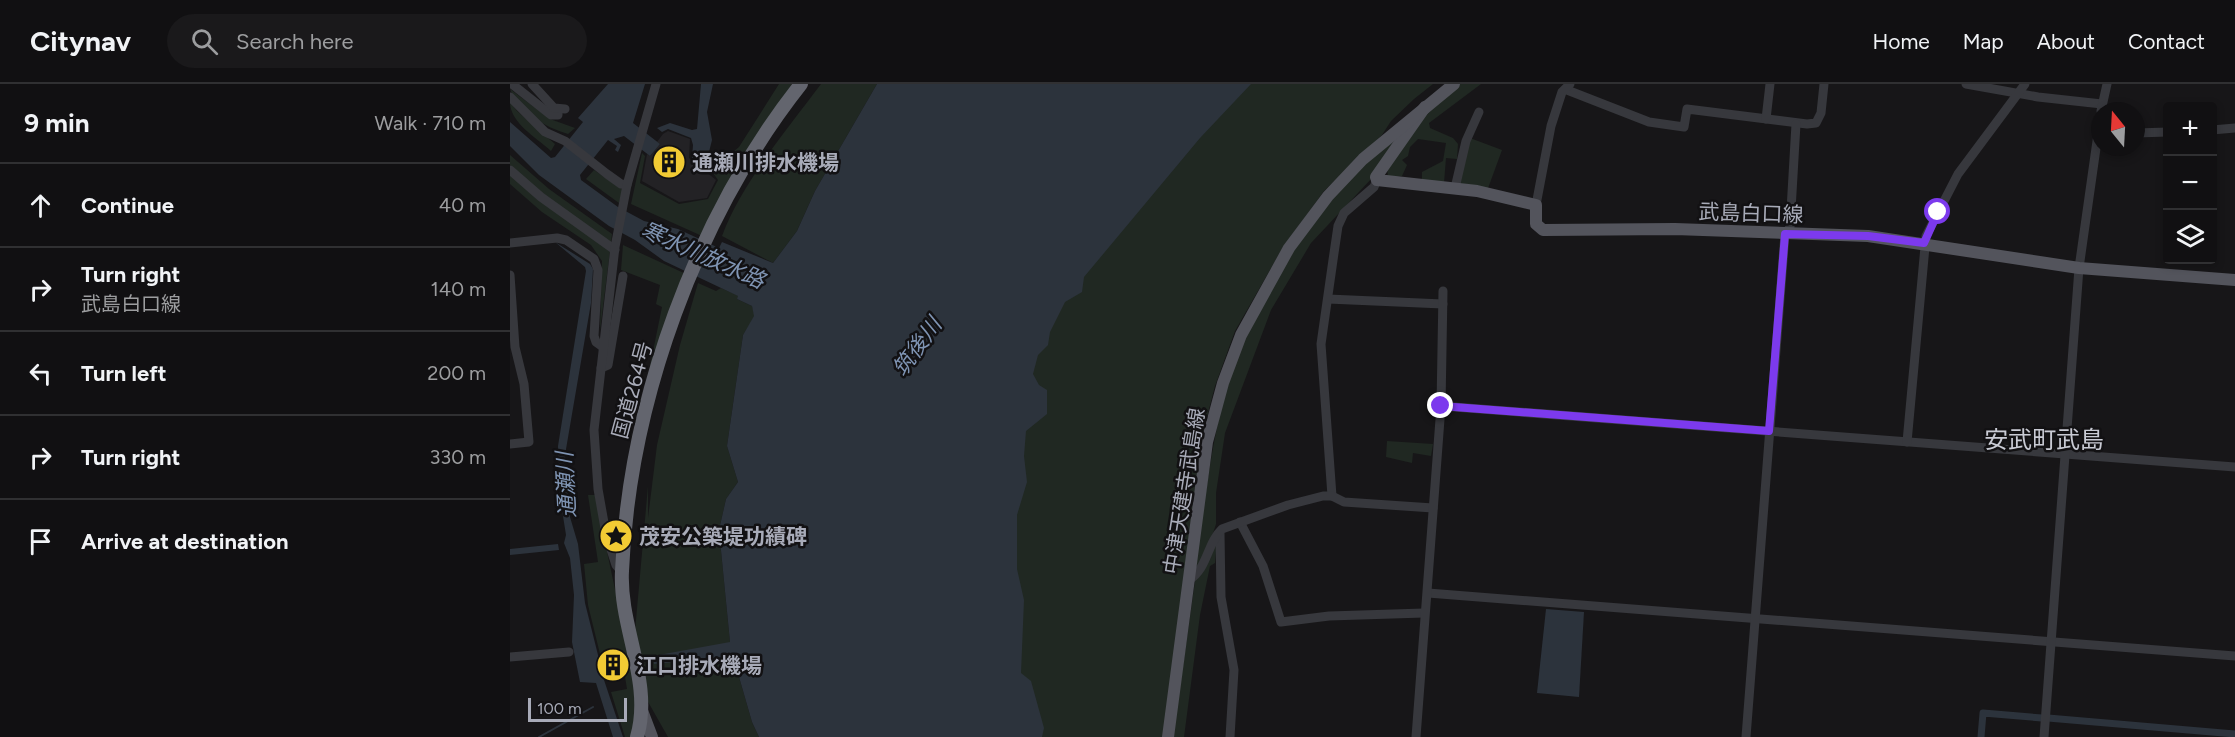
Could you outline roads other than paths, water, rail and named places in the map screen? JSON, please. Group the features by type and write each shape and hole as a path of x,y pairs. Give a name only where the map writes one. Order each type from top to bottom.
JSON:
{"highway":[{"name":"国道264号","path":"637,737 642,708 638,676 625,617 622,572 635,463 646,410 667,338 706,239 752,154 801,84"}],"main road":[{"name":"中津天建寺武島線","path":"1168,737 1207,442 1223,383 1241,335 1289,248 1328,196 1363,159 1454,84"},
{"path":"1425,107 1376,177 1377,180 1455,188 1536,206"},
{"name":"武島白口線","path":"1536,206 1536,224 1543,230 1675,229 1868,236 2079,268 2235,280"},
{"path":"642,708 652,737"}],"street":[{"path":"513,84 551,115 558,115 562,110 532,84"},
{"path":"622,572 616,565 606,534 596,470 594,430 615,248 642,128 656,84"},
{"path":"1766,119 1770,84"},
{"path":"1536,206 1551,126 1562,92 1568,87 1649,122 1684,127 1687,109 1796,124 1816,123 1819,118 1824,84"},
{"path":"1966,84 2091,105"},
{"path":"1907,442 1924,243 1959,174 2025,84"},
{"path":"2103,102 2107,84"},
{"path":"510,97 544,132 565,141 627,188"},
{"path":"1455,188 1466,141 1479,112"},
{"path":"1746,737 1785,234 1790,227 1796,124"},
{"path":"2217,130 2235,128"},
{"path":"2145,133 2163,132"},
{"path":"2044,737 2079,268 2096,156"},
{"path":"510,170 541,197 615,248"},
{"path":"1332,496 1321,344 1338,226 1344,213 1374,187 1377,180"},
{"path":"510,243 558,238 566,240 594,259 598,270 594,336 596,342 603,347"},
{"path":"510,275 515,347 524,384 529,442 510,444"},
{"path":"601,368 608,365 624,276"},
{"path":"1416,737 1441,406 1443,291"},
{"path":"1328,299 1443,303"},
{"path":"1441,406 2235,467"},
{"path":"1189,580 1207,559 1219,531 1288,505 1332,496 1344,502 1433,508"},
{"path":"1240,522 1263,566 1281,622 1329,616 1424,613"},
{"path":"1219,531 1221,597 1234,670 1230,737"},
{"path":"1428,593 2235,656"},
{"path":"510,657 569,652"}],"water":[{"path":"608,84 645,84 633,123 660,144 650,156 624,136 614,139 621,145 618,152 615,150 617,146 608,140 580,175 581,180 618,207 644,221 678,229 719,248 722,242 773,263 797,231 815,191 877,84 1251,84 1200,138 1084,277 1082,292 1065,302 1050,332 1048,345 1038,355 1033,374 1039,385 1047,390 1047,414 1026,431 1024,456 1027,482 1017,515 1017,569 1024,600 1021,673 1031,681 1044,728 1042,737 759,737 752,722 733,656 654,664 653,656 730,642 719,530 726,499 738,482 727,446 743,335 754,316 752,306 737,299 738,296 664,261 635,240 609,226 539,175 510,146 510,122 551,158 555,157 583,122 578,118"},
{"path":"701,84 713,84 707,112 712,140 706,164 702,166 692,158 691,138 668,129 662,132 657,128 670,123 692,130 697,129"},
{"name":"通瀬川","path":"555,242 590,264 593,269 591,303 565,455 570,517 578,544 585,603 599,659 604,659 607,674 603,677 623,737 613,737 596,683 580,682 572,642 574,595 570,558 564,543 566,535 559,491 558,446 586,271 585,267"},
{"path":"558,544 559,550 510,555 510,549"},
{"path":"1546,609 1584,612 1579,697 1537,693"}],"waterway":[{"path":"539,737 593,707"},
{"path":"1981,737 1983,713 2042,718"},
{"path":"2048,718 2235,734"}],"place":[{"name":"通瀬川排水機場","path":"669,162"},
{"name":"茂安公築堤功績碑","path":"616,536"},
{"name":"江口排水機場","path":"613,665"}],"district":[{"name":"安武町武島","path":"2044,439"}],"water label":[{"name":"寒水川放水路","path":"703,255"},
{"name":"筑後川","path":"917,347"}]}
